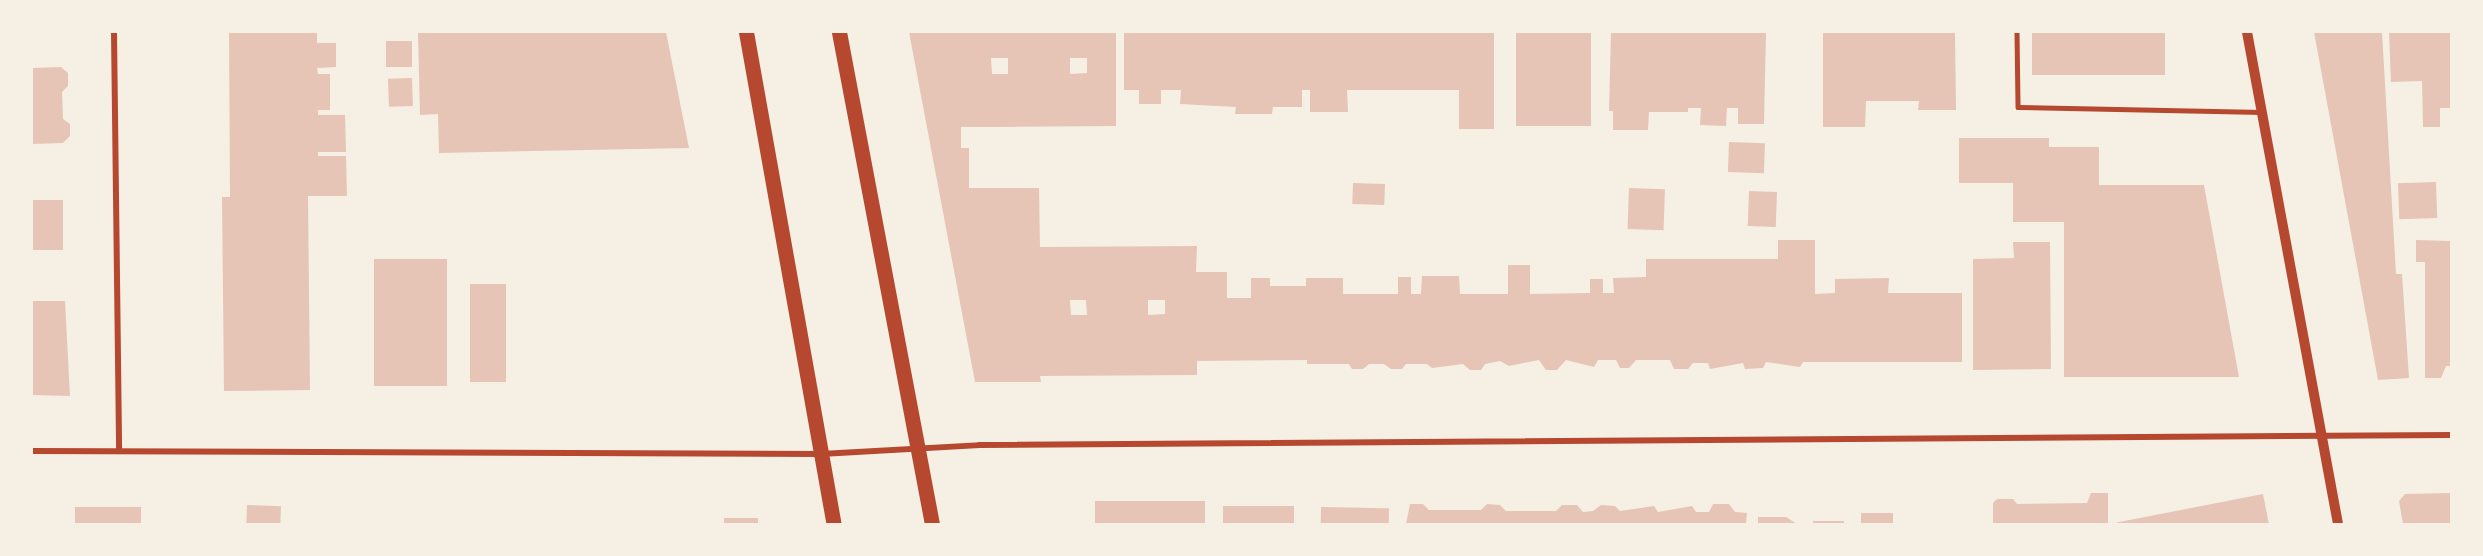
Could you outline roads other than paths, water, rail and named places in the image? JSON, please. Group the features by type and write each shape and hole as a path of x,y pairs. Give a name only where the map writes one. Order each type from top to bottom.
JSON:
{"main road":[{"path":"746,32 834,525"},
{"path":"839,32 932,525"}],"street":[{"path":"114,32 119,451"},
{"path":"2247,32 2338,525"},
{"path":"32,451 821,454 916,446 2451,435"}],"lane":[{"path":"2017,32 2018,107 2262,112"}]}
